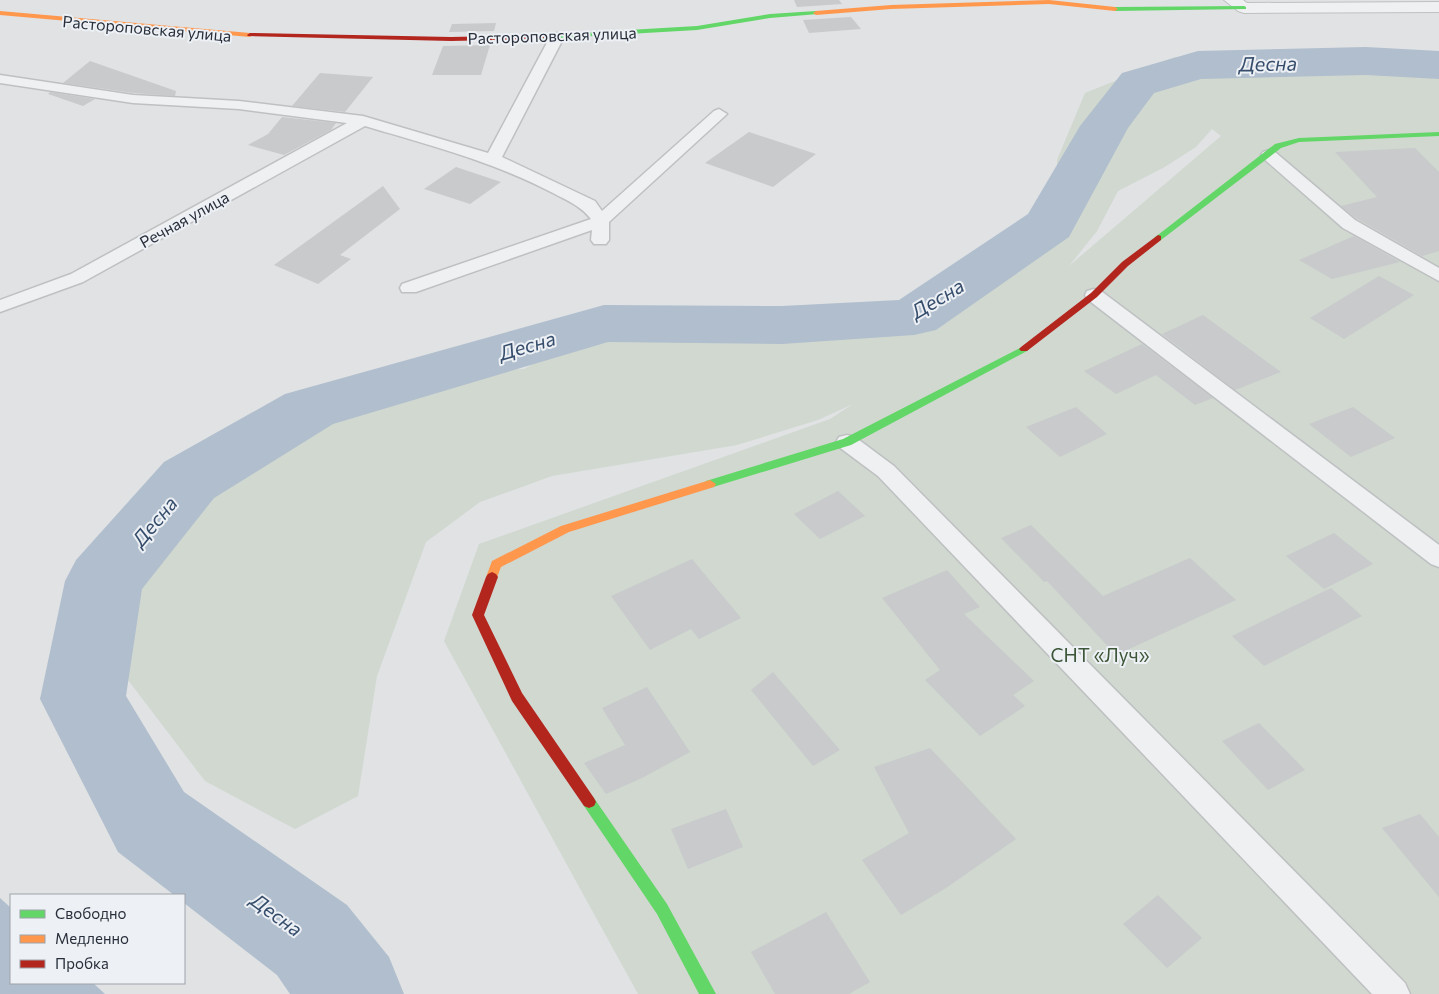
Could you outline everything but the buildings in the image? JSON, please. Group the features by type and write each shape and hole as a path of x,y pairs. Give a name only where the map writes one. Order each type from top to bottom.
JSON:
{"street":[{"name":"Растороповская улица","path":"0,14 229,36 451,38 557,37 696,28 770,16 890,7 1049,2 1103,9 1238,4"},
{"path":"1238,4 1439,7"},
{"path":"708,994 662,909 517,697 478,615 496,564 565,529 847,442 1031,345 1094,295 1125,264 1269,155 1278,146 1299,140 1439,134"}],"lane":[{"path":"493,159 557,37"},
{"path":"0,79 134,99 239,105 364,121 493,159 589,204 601,221 600,240"},
{"path":"409,288 601,221 719,114"},
{"name":"Речная улица","path":"0,306 77,278 364,121"},
{"path":"1269,155 1349,224 1439,276"},
{"path":"1094,295 1439,558"},
{"path":"847,442 886,470 1394,994"}],"green space":[{"name":"СНТ «Луч»","path":"1175,57 1439,59 1439,994 638,994 444,641 479,544 830,419 853,404 818,420 737,445 552,476 480,502 426,542 377,676 358,796 295,829 205,781 128,680 122,589 203,485 316,412 427,368 475,356 493,370 524,369 564,347 633,327 799,334 955,301 1013,260 1059,220 1057,160 1085,93","holes":["1212,129 1221,136 1069,266 1097,231 1118,191 1163,168 1196,147"]}],"water":[{"path":"0,898 10,907 10,984 94,984 105,994 0,994"}],"waterway":[{"name":"Десна","path":"352,994 312,940 151,822 83,699 104,581 189,480 309,409 604,323 782,325 914,317 1049,225 1105,126 1138,83 1198,65 1366,61 1439,65"}],"traffic: fast":[{"path":"1115,9 1244,8"},
{"path":"542,37 697,28 770,16 816,13"},
{"path":"1158,238 1278,146 1299,140 1439,134"},
{"path":"710,484 847,442 1024,349"},
{"path":"589,802 662,909 708,994"}],"traffic: slow":[{"path":"816,13 891,7 1049,2 1115,9"},
{"path":"0,13 250,35"},
{"path":"492,577 496,564 565,529 710,484"}],"traffic: jam":[{"path":"250,35 451,39 542,37"},
{"path":"1024,349 1094,295 1125,264 1158,238"},
{"path":"492,577 478,615 517,697 589,802"}]}
